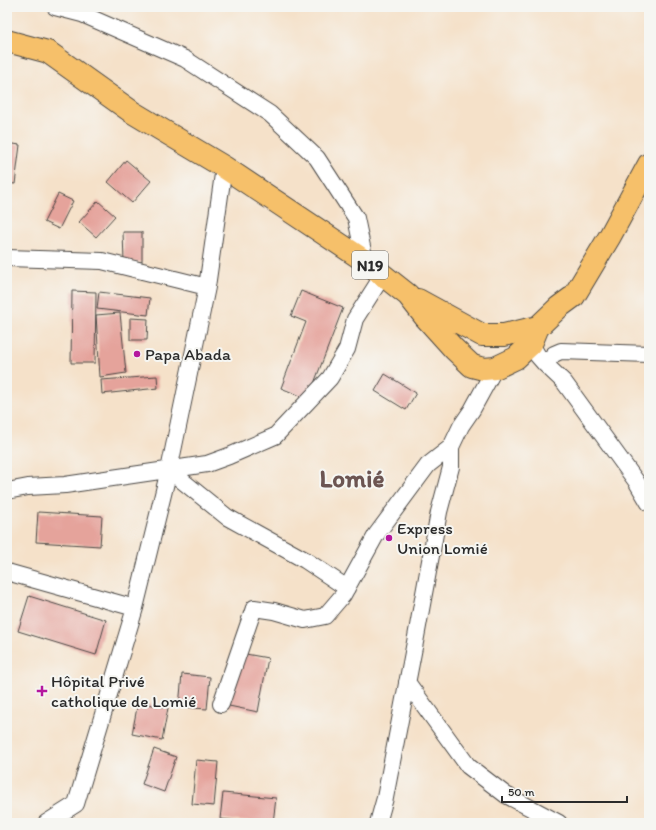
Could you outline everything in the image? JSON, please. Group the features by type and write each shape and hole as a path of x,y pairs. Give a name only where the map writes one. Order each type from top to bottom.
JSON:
{"highway":[{"name":"N19","path":"7,41 48,52 132,112 224,167 365,261 408,295 426,318 454,349 472,366 484,369 495,368 516,358 559,306 574,296 610,236 649,164"},
{"path":"408,295 482,335 534,335"}],"street":[{"path":"54,7 82,14 185,59 270,114 317,158 356,218 365,261"},
{"path":"46,823 76,804 135,608 169,470 207,287 224,167"},
{"path":"7,258 102,261 207,287"},
{"path":"7,492 28,487 66,485 207,464 230,456 275,436 330,378 347,349 355,319 383,275"},
{"path":"534,335 538,356 564,382 636,481 649,503"},
{"path":"545,364 554,354 561,351 649,354"},
{"path":"378,823 385,798 439,512 451,467 451,447 461,426 472,410 495,368"},
{"path":"222,704 254,608 274,611 305,620 325,616 343,595 376,535 428,465 451,447"},
{"path":"169,470 227,517 305,560 347,588"},
{"path":"7,572 135,608"},
{"path":"407,682 468,766 506,795 559,823"}],"building":[{"path":"7,143 20,145 15,184 7,183"},
{"path":"126,160 151,181 132,203 108,182"},
{"path":"58,194 73,201 59,229 44,222"},
{"path":"98,201 115,216 96,237 79,222"},
{"path":"123,232 142,232 142,262 124,262"},
{"path":"72,291 96,292 95,363 71,363"},
{"path":"301,291 343,308 308,399 281,388 306,322 291,316"},
{"path":"99,292 150,298 148,315 97,309"},
{"path":"120,313 126,373 100,377 96,315"},
{"path":"130,318 148,319 147,340 130,340"},
{"path":"385,374 416,393 406,410 375,391"},
{"path":"157,376 158,388 102,394 101,380"},
{"path":"38,512 102,516 100,546 36,542"},
{"path":"29,596 106,620 96,655 18,631"},
{"path":"240,653 268,658 258,712 229,706"},
{"path":"182,674 210,677 207,709 179,707"},
{"path":"138,702 168,708 162,740 132,734"},
{"path":"154,749 176,757 164,792 142,784"},
{"path":"196,760 218,762 214,806 192,804"},
{"path":"223,793 276,798 273,823 220,819"}],"place":[{"name":"Papa Abada","path":"137,354"},
{"name":"Express Union Lomié","path":"389,538"},
{"name":"Hôpital Privé catholique de Lomié","path":"42,691"}],"district":[{"name":"Lomié","path":"352,478"}]}
